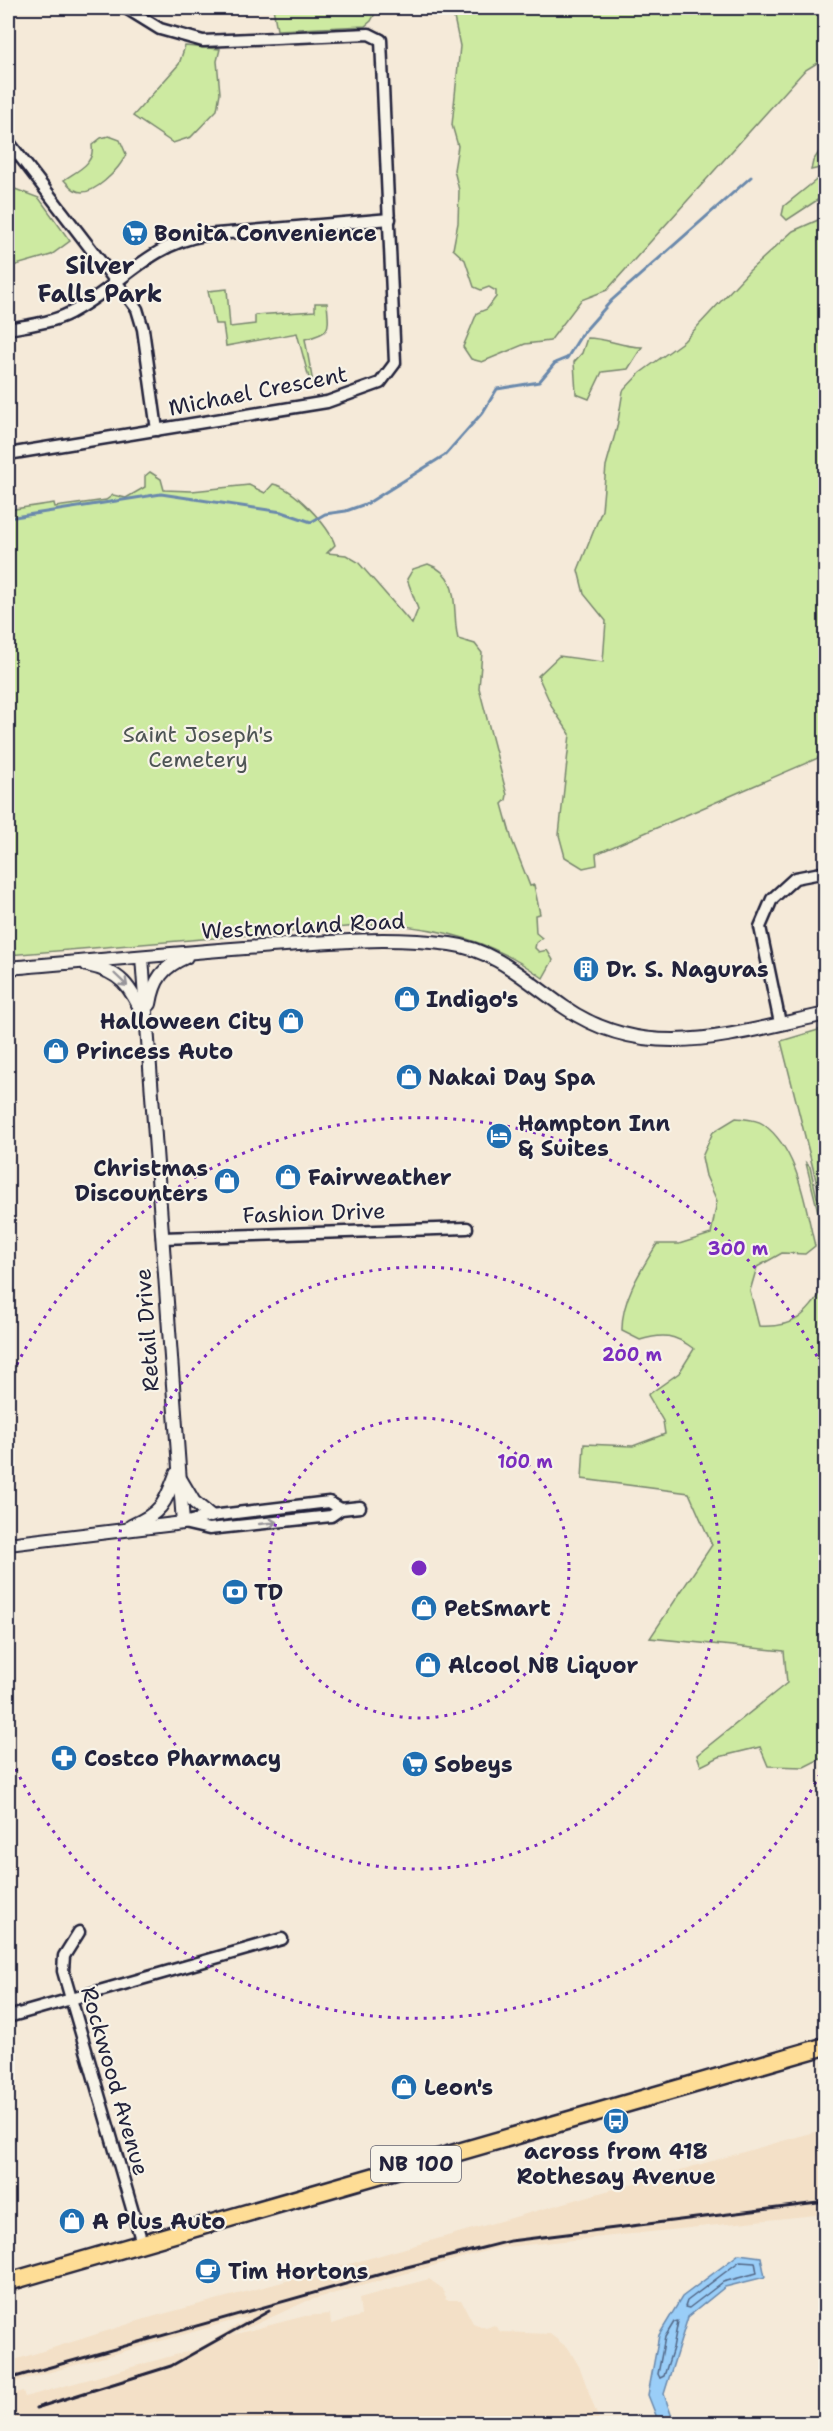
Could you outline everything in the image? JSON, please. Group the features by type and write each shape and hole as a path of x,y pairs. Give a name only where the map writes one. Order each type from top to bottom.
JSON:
{"main road":[{"name":"NB 100","path":"8,2282 825,2046"}],"street":[{"name":"Michael Crescent","path":"8,454 327,402 366,390 386,378 395,363 383,47 380,38 369,34 203,41 160,29 126,8"},
{"path":"8,141 133,303 141,321 157,430"},
{"path":"8,329 59,319 78,309 167,245 181,240 205,235 390,219"},
{"path":"780,1023 760,927 772,899 795,878 825,872"},
{"name":"Westmorland Road","path":"8,968 388,939 453,944 499,962 564,1008 590,1023 624,1036 652,1041 685,1040 825,1014"},
{"path":"147,1023 152,993 158,976 167,966 196,952"},
{"name":"Retail Drive","path":"142,957 183,1523"},
{"path":"75,963 100,968 123,980 147,1023"},
{"name":"Fashion Drive","path":"162,1238 467,1228"},
{"path":"178,1470 183,1486 194,1502 211,1516"},
{"path":"122,1530 151,1517 163,1506 178,1470"},
{"path":"8,1544 183,1523 211,1516 329,1502 341,1509"},
{"path":"183,1523 209,1529 331,1516 341,1509 360,1507"},
{"name":"Rockwood Avenue","path":"80,1932 63,1960 72,1999 142,2243"},
{"path":"8,2017 282,1940"}],"shaded area":[{"path":"825,2129 825,2214 497,2248 307,2301 232,2335 305,2316 330,2314 331,2324 361,2316 359,2298 429,2279 443,2289 446,2300 461,2300 473,2323 486,2328 494,2325 501,2332 550,2334 569,2349 580,2368 600,2423 8,2423 8,2395 23,2391 25,2397 200,2348 249,2318 8,2384 8,2362 148,2318 335,2268"}],"green space":[{"path":"273,8 378,8 371,21 365,26 277,30"},
{"path":"452,8 825,8 825,58 804,71 607,290 581,300 550,341 525,344 482,362 471,359 463,347 477,313 487,309 496,297 496,291 489,287 481,290 474,287 465,260 453,249 458,223 459,190 454,170 458,146 452,125 460,46"},
{"path":"185,46 220,49 217,61 220,93 217,110 191,137 173,143 133,116 179,64"},
{"path":"109,136 120,140 126,154 123,160 97,187 82,192 74,189 64,180 88,162 92,145 101,138"},
{"path":"825,143 825,167 811,170 813,161"},
{"path":"825,173 825,195 787,220 782,215 784,206"},
{"path":"15,189 39,198 70,241 51,255 13,266 8,263 8,190"},
{"path":"825,217 825,755 596,854 597,865 583,868 565,857 559,835 570,734 553,709 538,676 559,656 603,662 606,621 584,594 578,570 602,510 606,466 617,427 623,391 640,373 684,341 749,271 793,231"},
{"path":"227,289 230,327 255,324 255,315 315,311 315,303 327,303 327,328 320,334 305,339 313,383 310,382 297,333 226,346 223,324 215,324 208,291"},
{"path":"587,338 642,347 628,369 602,372 589,399 576,394 574,362 582,353"},
{"name":"Saint Joseph's Cemetery","path":"150,472 161,479 164,490 192,491 249,485 265,493 273,484 281,487 310,509 326,528 335,545 327,553 346,555 358,562 412,624 418,609 407,579 413,569 428,564 446,577 454,596 458,639 475,644 482,653 479,688 507,795 502,804 512,840 530,886 534,885 540,914 535,915 536,933 542,938 536,943 535,948 539,952 547,950 553,960 543,978 506,955 467,939 426,929 383,924 8,955 8,510 54,503 55,507 106,500 113,495 126,498 145,487 145,476"},
{"path":"826,1028 825,1240 806,1163 810,1167 817,1197 821,1200 781,1041"},
{"path":"736,1118 760,1122 775,1135 785,1148 799,1180 815,1246 805,1254 782,1253 757,1267 750,1291 759,1326 782,1325 798,1318 805,1313 825,1287 826,1756 804,1767 768,1766 760,1747 719,1757 701,1766 697,1755 787,1683 784,1651 650,1638 712,1545 689,1493 582,1479 584,1444 633,1446 665,1434 663,1421 648,1395 679,1373 694,1349 668,1336 655,1336 640,1340 622,1331 625,1308 633,1286 657,1244 679,1244 711,1234 717,1201 706,1176 702,1157 713,1132"}],"water":[{"path":"739,2254 761,2257 765,2277 725,2287 688,2317 664,2394 674,2423 659,2423 648,2395 659,2335 682,2297"}],"waterway":[{"path":"8,518 161,494 282,512 311,522 325,514 346,511 368,503 445,455 483,412 497,389 539,382 555,363 567,358 582,334 612,300 751,177"}],"railway":[{"path":"8,2379 399,2269 510,2241 826,2202"},
{"path":"36,2408 171,2366 269,2311"}],"place":[{"name":"Bonita Convenience","path":"135,233"},
{"name":"Dr. S. Naguras","path":"586,969"},
{"name":"Indigo's","path":"407,999"},
{"name":"Halloween City","path":"291,1021"},
{"name":"Princess Auto","path":"56,1051"},
{"name":"Nakai Day Spa","path":"409,1077"},
{"name":"Hampton Inn & Suites","path":"499,1136"},
{"name":"Fairweather","path":"288,1177"},
{"name":"Christmas Discounters","path":"227,1181"},
{"name":"TD","path":"235,1592"},
{"name":"PetSmart","path":"424,1608"},
{"name":"Alcool NB Liquor","path":"428,1665"},
{"name":"Costco Pharmacy","path":"64,1758"},
{"name":"Sobeys","path":"415,1764"},
{"name":"Leon's","path":"404,2087"},
{"name":"across from 418 Rothesay Avenue","path":"616,2121"},
{"name":"A Plus Auto","path":"72,2221"},
{"name":"Tim Hortons","path":"208,2271"}],"district":[{"name":"Silver Falls Park","path":"100,280"}]}
